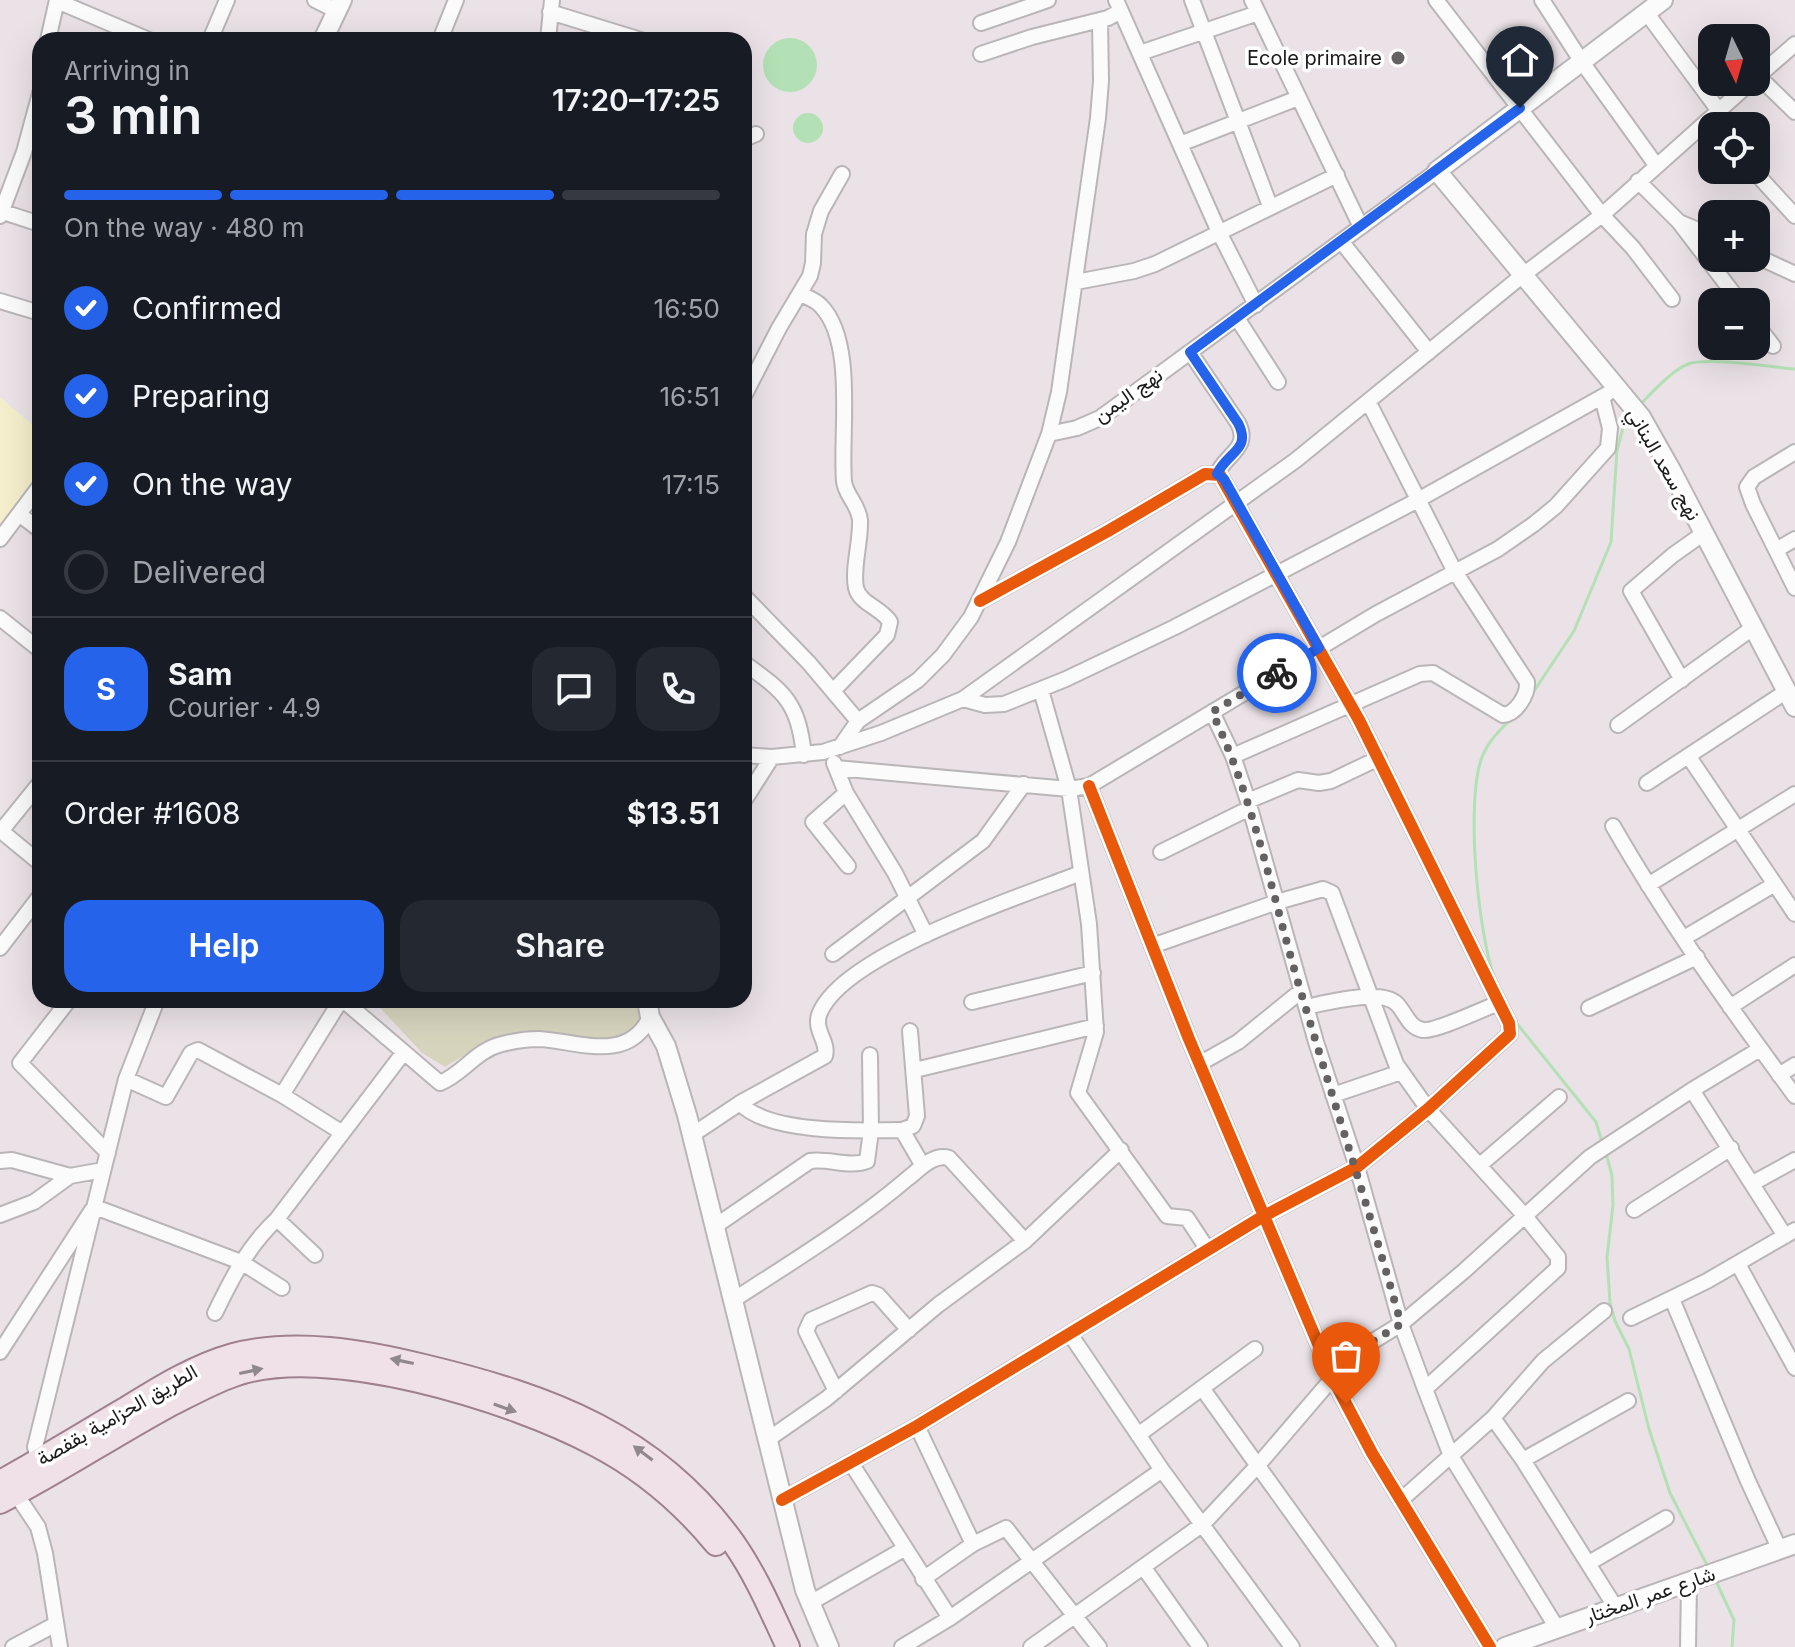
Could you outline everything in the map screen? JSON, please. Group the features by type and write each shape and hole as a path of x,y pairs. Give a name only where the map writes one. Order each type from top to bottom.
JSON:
{"main road":[{"name":"الطريق الحزامية بقفصة","path":"5,1493 178,1377 210,1363 249,1351 323,1349 396,1359 467,1376 541,1399 609,1429 641,1450 696,1499 736,1546 788,1647"},
{"name":"الطريق الحزامية بقفصة","path":"42,1468 208,1386 236,1374 263,1368 342,1368 463,1393 555,1425 597,1445 651,1481 703,1529 725,1556 742,1583 772,1647"}],"street":[{"path":"213,32 227,0"},
{"path":"315,0 339,6 327,32"},
{"path":"443,32 456,0"},
{"path":"981,23 1048,0"},
{"path":"1192,0 1270,206"},
{"path":"1436,0 1602,215 1633,248 1672,299"},
{"path":"1542,0 1656,165"},
{"path":"50,32 57,1 130,32"},
{"path":"1140,53 1203,30 1257,5 1361,227"},
{"path":"1653,5 1710,112"},
{"name":"نهج اليمن","path":"1049,434 1077,428 1100,418 1437,171 1653,5"},
{"path":"549,32 551,6 620,32"},
{"path":"981,54 1100,20 1119,6 1219,232 1256,305"},
{"path":"926,935 883,853 846,793 836,768 835,748 858,721 918,680 943,655 980,601 1008,542 1049,434 1059,392 1098,118 1100,20"},
{"path":"1770,66 1795,44"},
{"path":"1770,91 1795,112"},
{"path":"1721,112 1738,96"},
{"path":"1180,144 1298,98"},
{"path":"32,122 1,213 32,222"},
{"path":"752,756 804,755 835,748 881,733 963,699 1369,403 1523,275 1602,215 1698,132"},
{"name":"نهج سعد البناني","path":"1437,171 1523,275 1615,395 1641,417 1790,689"},
{"path":"752,380 800,294 813,263 814,234 821,211 842,174"},
{"path":"1076,282 1134,271 1337,175"},
{"path":"1638,181 1679,222 1729,288"},
{"path":"1766,184 1795,216"},
{"path":"1679,222 1698,230"},
{"path":"1341,241 1429,352"},
{"path":"1770,262 1795,274"},
{"path":"800,294 823,308 836,335 843,372 844,485 856,503 860,522 857,592 890,622 887,635 833,691"},
{"path":"0,301 32,311"},
{"path":"1237,318 1278,382"},
{"path":"1770,342 1773,346"},
{"path":"1190,352 1238,423 1243,436 1239,449 1223,463 1217,474"},
{"path":"963,699 995,706 1041,690 1175,627 1615,395"},
{"path":"836,768 1069,789 1089,786 1319,648 1454,570 1498,549 1534,524 1556,506 1608,448 1615,395"},
{"path":"1233,756 1427,672 1503,715 1512,712 1525,695 1527,682 1454,570 1369,403"},
{"path":"1795,452 1754,477 1747,487 1795,588"},
{"path":"782,1500 917,1426 1262,1217 1357,1167 1428,1109 1510,1034 1509,1023 1379,758 1224,479 1217,474 1205,474 980,601"},
{"path":"0,539 32,497"},
{"path":"19,514 32,524"},
{"path":"1682,680 1632,598 1631,591 1704,533"},
{"path":"1776,550 1795,539"},
{"path":"752,604 858,721"},
{"path":"752,615 758,610"},
{"path":"0,618 32,644"},
{"path":"1618,725 1754,627"},
{"path":"752,669 793,707 801,726 804,755"},
{"path":"1647,783 1790,689"},
{"path":"1041,690 1069,789 1093,973 1095,1040 1078,1093 1167,1216 1187,1218 1208,1250"},
{"path":"1212,712 1233,756 1249,804 1301,991 1357,1167 1401,1324 1425,1389 1451,1456 1557,1628"},
{"path":"752,788 772,757"},
{"path":"1689,757 1784,889 1795,914"},
{"path":"1161,852 1298,780 1331,781 1379,758"},
{"path":"833,954 983,841 1024,784"},
{"path":"1089,786 1199,1064 1333,1379 1401,1500 1490,1647"},
{"path":"32,793 0,831 32,857"},
{"path":"846,793 813,822 848,866"},
{"path":"1648,885 1795,794"},
{"path":"1613,826 1648,885 1730,1007 1795,1096"},
{"path":"692,1135 740,1103 825,1056 826,1049 817,1027 820,1014 848,978 926,935 1081,873"},
{"path":"1152,946 1277,902 1323,889 1332,893 1385,1040 1401,1072 1428,1109 1558,1257 1558,1268 1425,1389"},
{"path":"1684,938 1784,889"},
{"path":"0,948 32,906"},
{"path":"1589,1008 1697,957"},
{"path":"1730,1007 1795,965"},
{"path":"972,1002 1093,973"},
{"path":"1199,1064 1238,1042 1301,991"},
{"path":"1306,1007 1372,997 1393,1000 1415,1028 1422,1030 1499,1003"},
{"path":"63,1008 20,1063 108,1153"},
{"path":"42,1468 35,1447 126,1079 154,1008"},
{"path":"282,1095 337,1008"},
{"path":"352,1008 442,1083 480,1052 493,1046 530,1039 610,1047 635,1035 646,1024 648,1008"},
{"path":"648,1008 666,1046 692,1135 735,1299 782,1500 810,1603 829,1647"},
{"path":"915,1070 1096,1026"},
{"path":"740,1103 747,1110 770,1121 871,1131 902,1130 913,1126 917,1121 910,1031"},
{"path":"1031,1647 1203,1524 1354,1353 1401,1324 1590,1157 1760,1049"},
{"path":"126,1079 166,1097 191,1053 198,1050 282,1095 341,1132"},
{"path":"215,1313 241,1262 261,1233 277,1219 404,1052"},
{"path":"714,1227 810,1161 867,1161 871,1131 870,1055"},
{"path":"1779,1075 1795,1065"},
{"path":"1333,1095 1401,1072"},
{"path":"1631,1318 1738,1264 1790,1233 1692,1090"},
{"path":"1480,1165 1559,1097"},
{"path":"902,1130 923,1166"},
{"path":"1634,1210 1731,1148"},
{"path":"767,1440 836,1391 938,1305 1025,1241 1121,1150"},
{"path":"735,1299 860,1217 923,1166 939,1157 949,1158 1025,1241"},
{"path":"0,1161 12,1160 70,1176 103,1170"},
{"path":"1753,1183 1795,1160"},
{"path":"0,1215 42,1198 70,1176"},
{"path":"95,1207 241,1262 282,1288"},
{"path":"0,1352 95,1207"},
{"path":"277,1219 315,1255"},
{"path":"1738,1264 1795,1368"},
{"path":"836,1391 806,1331 811,1320 872,1293 878,1295 909,1330"},
{"path":"1672,1299 1748,1481 1787,1547"},
{"path":"1401,1500 1493,1418 1543,1361 1604,1311"},
{"path":"1070,1334 1162,1470 1292,1647"},
{"path":"1138,1435 1255,1349"},
{"path":"1202,1388 1388,1647"},
{"path":"1523,1460 1628,1401"},
{"path":"1493,1418 1616,1608"},
{"path":"917,1426 973,1544"},
{"path":"851,1463 950,1618"},
{"path":"902,1647 950,1618 1162,1470"},
{"path":"5,1493 38,1527 60,1647"},
{"path":"1589,1563 1666,1518"},
{"path":"923,1579 973,1544 1005,1528 1099,1647"},
{"name":"شارع عمر المختار","path":"1505,1647 1540,1641 1557,1628 1787,1547"},
{"path":"810,1603 904,1549"},
{"path":"1144,1568 1200,1647"},
{"path":"1688,1647 1705,1576"},
{"path":"13,1647 56,1624"}],"shaded area":[{"path":"790,38 801,40 809,46 815,54 815,76 809,84 801,90 790,92 779,90 771,84 765,76 763,65 765,54 771,46 779,40"},
{"path":"808,113 814,114 822,122 822,134 814,142 808,143 802,142 794,134 793,128 794,122 802,114"},
{"path":"0,397 32,424 32,501 0,538"},
{"path":"380,1008 638,1008 640,1017 629,1030 616,1038 602,1041 525,1033 493,1041 445,1067 422,1053"}],"waterway":[{"path":"1640,405 1669,376 1688,364 1724,362 1795,369"},
{"path":"1530,697 1574,631 1611,542 1617,450 1629,416"},
{"path":"1497,984 1479,905 1474,805 1482,757 1491,740 1512,718"},
{"path":"1514,1020 1596,1122 1602,1142"},
{"path":"1606,1153 1612,1176 1613,1205 1607,1257 1610,1303 1629,1349 1649,1429 1670,1493 1709,1569"},
{"path":"1715,1579 1734,1620 1732,1647"}],"cycle path":[{"path":"782,1500 917,1426 1262,1217 1357,1167 1428,1109 1510,1034 1509,1023 1359,720 1220,475 1205,474 980,601"},
{"path":"1089,786 1189,1039 1333,1379 1372,1453 1490,1647"}],"way so far":[{"path":"1277,673 1212,712 1233,756 1248,801 1296,976 1357,1167 1401,1324 1354,1353 1339,1369 1333,1379 1346,1404"}],"place":[{"name":"Ecole primaire","path":"1398,58"}],"route":[{"path":"1277,673 1319,648 1224,479 1217,474 1243,442 1242,430 1190,352 1520,108"}]}
